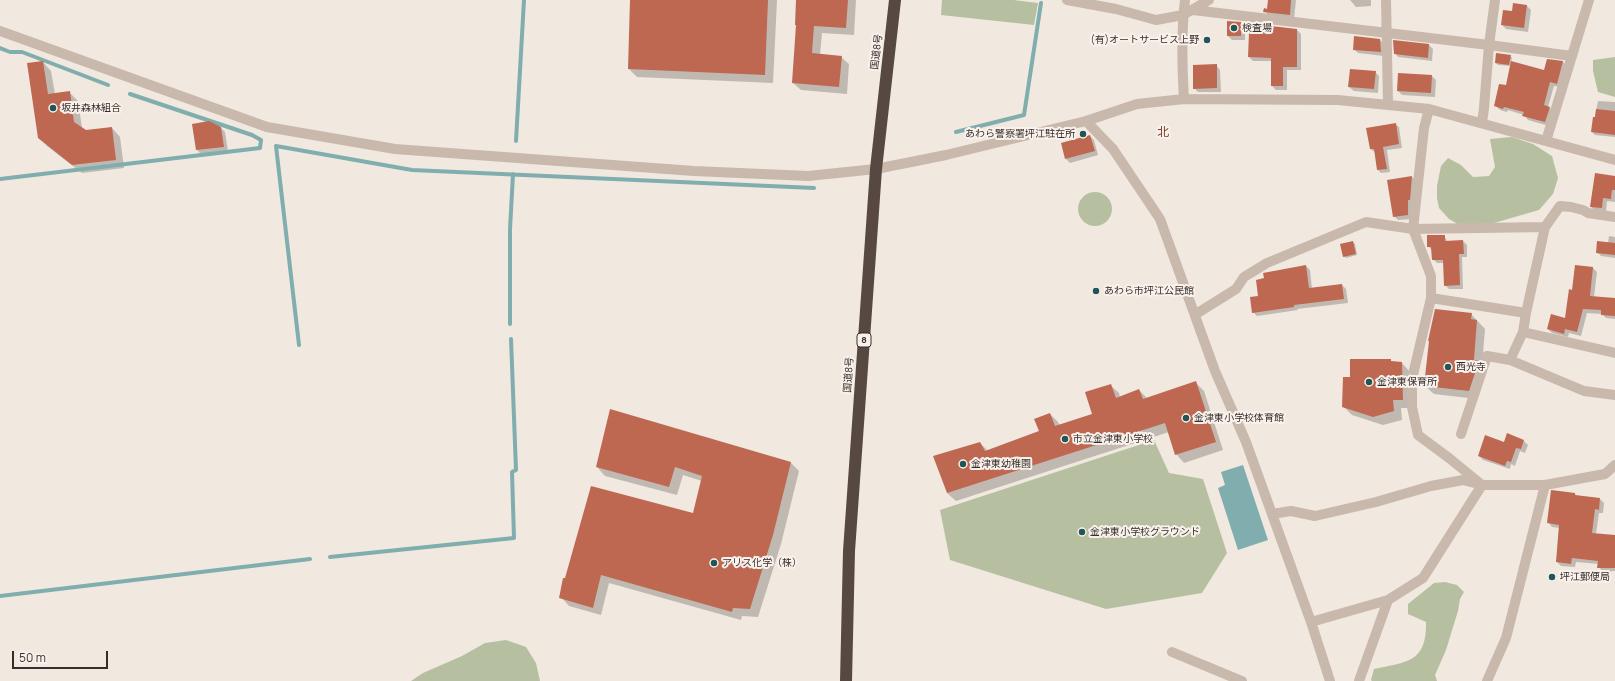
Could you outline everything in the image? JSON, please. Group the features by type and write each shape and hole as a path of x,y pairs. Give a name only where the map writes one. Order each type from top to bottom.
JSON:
{"highway":[{"name":"国道8号","path":"846,681 849,551 876,169 896,0"}],"street":[{"path":"1067,0 1118,4 1156,20 1183,15 1209,0"},
{"path":"1184,99 1183,15 1185,0"},
{"path":"1386,0 1388,104"},
{"path":"1482,123 1489,45 1495,0"},
{"path":"1546,141 1589,0"},
{"path":"1193,10 1572,56"},
{"path":"0,32 267,127 395,149 732,173 808,176 876,169 946,155 1086,121 1137,104 1184,99 1338,100 1429,109 1615,160"},
{"path":"1429,109 1424,128 1413,229 1431,276 1431,298 1412,379 1412,407 1418,435 1482,485"},
{"path":"1086,121 1113,149 1160,219 1216,371 1246,442 1311,622 1330,681"},
{"path":"1510,360 1523,332 1545,227 1560,206 1583,210 1588,213 1615,217"},
{"path":"1196,314 1236,289 1244,277 1267,263 1366,222 1413,229 1545,227"},
{"path":"1431,298 1526,313"},
{"path":"1523,332 1615,353"},
{"path":"1461,434 1487,356 1510,360 1584,391 1615,395"},
{"path":"1272,514 1291,511 1315,516 1376,502 1431,486 1463,480 1482,485 1545,485 1606,474 1615,465"},
{"path":"1311,622 1388,600 1423,578 1482,485"},
{"path":"1487,681 1506,638 1545,485"},
{"path":"1359,681 1388,600"},
{"path":"1172,652 1242,681"}],"green space":[{"path":"942,0 1014,0 1038,3 1034,25 941,15"},
{"path":"1615,57 1615,97 1598,92 1593,71 1593,60"},
{"path":"1512,137 1533,144 1552,156 1558,178 1553,194 1539,210 1487,225 1461,226 1449,219 1439,208 1437,198 1437,186 1441,166 1448,158 1461,165 1473,177 1489,176 1495,167 1490,139"},
{"path":"1095,192 1107,197 1112,209 1107,221 1095,226 1083,221 1078,209 1083,197"},
{"name":"金津東小学校グラウンド","path":"1154,440 1169,473 1203,479 1227,553 1202,593 1106,609 950,560 940,510"},
{"path":"1445,582 1457,585 1464,592 1460,599 1458,611 1446,650 1435,675 1437,681 1372,681 1374,669 1405,662 1418,653 1423,646 1426,622 1408,614 1408,604 1434,583"},
{"path":"506,640 526,647 536,663 540,681 411,681 423,673 462,656 485,643"}],"water":[{"path":"1243,465 1268,540 1238,550 1218,488 1225,485 1221,472"}],"building":[{"path":"630,0 768,0 765,75 628,69"},
{"path":"796,0 848,0 846,28 814,26 812,53 842,56 839,87 792,83 796,25"},
{"path":"1268,0 1291,0 1290,15 1263,12 1264,8 1267,9"},
{"path":"1513,3 1527,5 1524,28 1501,25 1503,10 1512,11"},
{"name":"検査場","path":"1227,21 1241,22 1241,36 1227,36"},
{"path":"1262,25 1297,29 1297,67 1283,67 1283,86 1271,86 1271,58 1248,57 1249,33 1261,33"},
{"path":"1354,36 1380,39 1381,52 1353,50"},
{"path":"1393,40 1429,44 1428,58 1394,54"},
{"path":"1496,53 1511,55 1509,65 1495,63"},
{"path":"1547,59 1563,61 1557,84 1550,82 1544,105 1550,107 1545,122 1522,116 1524,112 1494,106 1499,84 1506,85 1511,61 1544,70"},
{"name":"坂井森林組合","path":"43,61 48,94 70,91 74,122 86,130 112,127 116,160 72,165 38,138 27,63"},
{"path":"1217,64 1217,88 1193,89 1193,65"},
{"path":"1350,69 1376,71 1374,89 1348,87"},
{"path":"1398,73 1432,75 1431,93 1397,91"},
{"path":"1596,109 1615,111 1615,135 1591,132 1593,117 1595,117"},
{"path":"209,121 221,127 224,147 196,150 192,124"},
{"path":"1396,123 1399,144 1383,147 1387,169 1377,170 1374,149 1370,149 1366,128"},
{"path":"1090,135 1095,151 1065,159 1061,143"},
{"path":"1595,173 1615,176 1615,190 1612,190 1611,199 1603,198 1602,208 1590,207"},
{"path":"1412,176 1410,200 1408,200 1408,215 1393,217 1387,180"},
{"path":"1427,235 1445,235 1445,241 1463,240 1464,254 1459,254 1460,285 1444,286 1443,260 1432,260 1431,247 1427,247"},
{"path":"1353,241 1356,254 1343,257 1340,244"},
{"path":"1597,241 1615,243 1615,255 1596,253"},
{"path":"1306,265 1309,288 1342,284 1344,299 1294,305 1294,307 1252,313 1250,297 1258,296 1256,280 1264,278 1263,273"},
{"path":"1575,265 1593,267 1590,296 1615,298 1615,316 1601,315 1601,310 1583,309 1577,332 1565,329 1564,334 1547,329 1551,314 1565,318 1569,289 1572,290"},
{"path":"1435,309 1472,313 1471,319 1477,320 1474,360 1479,361 1469,391 1424,386 1428,341"},
{"path":"1350,359 1391,359 1391,361 1402,362 1403,400 1393,400 1394,411 1373,417 1342,407 1343,377 1350,377"},
{"path":"1196,381 1216,442 1175,455 1165,423 947,493 933,456 980,442 985,451 1039,431 1034,419 1050,413 1055,426 1092,414 1085,392 1111,384 1116,398 1139,389 1143,399"},
{"path":"610,409 791,462 773,535 750,609 733,608 732,612 601,575 593,608 559,598 563,578 565,578 591,486 693,513 702,476 675,467 669,487 596,467"},
{"path":"1507,433 1524,440 1521,449 1516,448 1511,462 1507,461 1505,466 1478,456 1485,435 1504,442"},
{"path":"1551,490 1600,498 1599,510 1595,509 1592,533 1615,535 1615,568 1597,568 1598,561 1572,558 1571,564 1556,562 1559,525 1547,523"}],"waterway":[{"path":"516,141 524,0"},
{"path":"956,132 1024,115 1041,3"},
{"path":"0,48 10,52 22,52 108,85"},
{"path":"0,179 260,148 261,140 252,135 130,94"},
{"path":"299,345 276,146 412,170 814,188"},
{"path":"510,324 510,229 513,174"},
{"path":"330,557 514,538 512,472 516,470 511,339"},
{"path":"0,596 310,559"}],"place":[{"name":"検査場","path":"1234,28"},
{"name":"(有)オートサービス上野","path":"1207,40"},
{"name":"坂井森林組合","path":"53,108"},
{"name":"あわら警察署坪江駐在所","path":"1083,134"},
{"name":"あわら市坪江公民館","path":"1096,291"},
{"name":"西光寺","path":"1448,367"},
{"name":"金津東保育所","path":"1369,382"},
{"name":"金津東小学校体育館","path":"1186,418"},
{"name":"市立金津東小学校","path":"1065,439"},
{"name":"金津東幼稚園","path":"963,464"},
{"name":"金津東小学校グラウンド","path":"1082,532"},
{"name":"アリス化学（株）","path":"714,563"},
{"name":"坪江郵便局","path":"1552,577"}],"district":[{"name":"北","path":"1163,133"}]}
